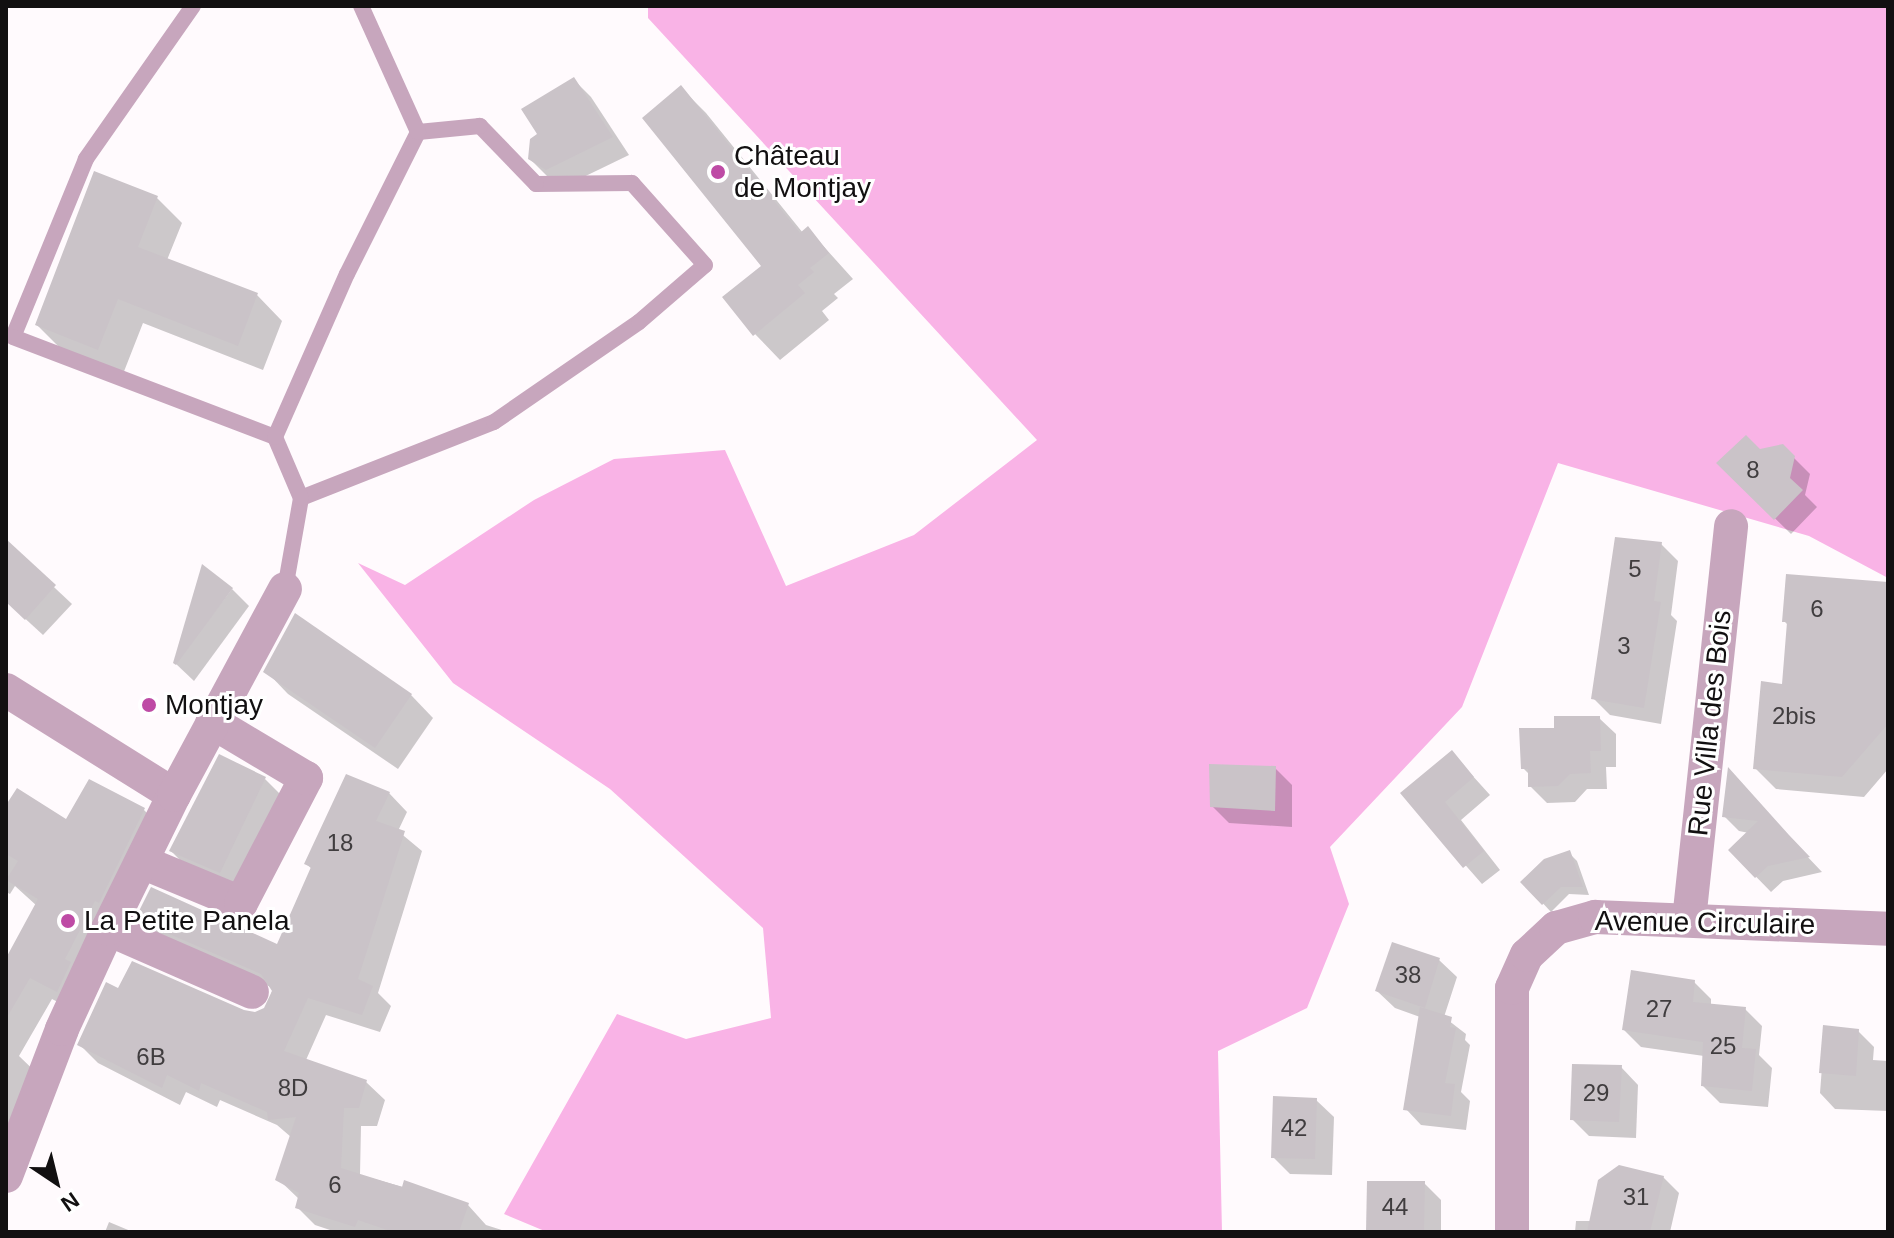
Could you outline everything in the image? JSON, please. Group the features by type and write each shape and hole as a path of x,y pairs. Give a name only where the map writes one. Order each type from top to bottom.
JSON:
{"street":[{"name":"Rue Villa des Bois","path":"1689,920 1731,526"},
{"path":"6,1176 62,1029 108,929 212,722 285,589"},
{"path":"6,690 174,795"},
{"path":"142,862 241,903 306,778 212,722"},
{"name":"Avenue Circulaire","path":"1512,1232 1512,988 1527,955 1556,928 1595,917 1888,929"},
{"path":"108,929 252,992"}],"lane":[{"path":"193,6 86,159 13,337 275,437 301,498 285,589"},
{"path":"361,6 418,132"},
{"path":"301,498 494,422 639,322 705,265 632,183 536,184 480,126 418,132"},
{"path":"275,437 347,274 418,132"}],"shaded area":[{"path":"648,6 1888,6 1888,578 1809,536 1558,463 1462,707 1330,847 1349,904 1307,1008 1218,1051 1222,1232 547,1232 504,1214 617,1014 686,1039 771,1018 763,928 610,789 453,683 358,563 405,585 534,500 614,459 725,450 786,586 914,535 1037,440 648,18"}],"building":[{"path":"574,77 613,137 546,170 528,159 530,139 537,134 521,109"},
{"name":"Château de Montjay","path":"681,85 800,233 808,226 829,253 810,268 814,272 798,285 805,293 753,336 722,297 761,266 642,118"},
{"path":"94,171 158,196 138,247 258,293 238,346 118,299 98,350 35,325"},
{"path":"1746,435 1760,449 1783,444 1795,456 1790,478 1803,490 1774,520 1716,463"},
{"path":"1615,537 1662,542 1654,601 1661,602 1644,708 1591,699"},
{"path":"6,539 56,585 25,620 6,602"},
{"path":"202,564 233,588 176,665 173,663"},
{"path":"1786,574 1888,582 1888,724 1842,777 1753,769 1761,681 1782,684 1787,622 1782,622"},
{"path":"295,613 412,694 375,748 263,672"},
{"path":"1554,716 1600,716 1601,751 1590,751 1591,773 1570,774 1558,786 1528,787 1528,769 1521,769 1519,728 1554,728"},
{"path":"1452,750 1474,777 1445,802 1484,851 1463,868 1400,793"},
{"path":"219,754 266,777 220,873 169,851"},
{"path":"1209,764 1276,766 1275,811 1210,807"},
{"path":"1728,767 1810,857 1768,866 1755,878 1728,850 1758,821 1722,817"},
{"path":"346,774 390,792 376,821 405,831 358,979 373,986 362,1015 308,998 284,1051 367,1080 359,1108 344,1108 341,1168 402,1187 404,1180 469,1203 459,1232 393,1232 358,1220 355,1227 295,1208 299,1193 275,1180 296,1117 268,1120 267,1112 201,1083 199,1091 167,1075 162,1088 77,1045 106,982 118,988 132,961 244,1010 255,1012 264,1008 272,991 261,974 135,919 151,887 277,944 311,867 304,864"},
{"path":"89,779 145,808 99,903 95,901 65,959 71,962 57,992 30,978 6,1019 6,958 38,899 6,880 18,861 6,854 6,805 17,788 66,819"},
{"path":"1570,850 1583,887 1561,887 1542,905 1520,882 1544,859"},
{"path":"1392,942 1440,958 1425,1008 1375,991"},
{"path":"1631,970 1695,980 1693,1002 1746,1007 1742,1048 1756,1049 1752,1091 1701,1086 1703,1042 1622,1030"},
{"path":"1420,1007 1452,1017 1450,1027 1456,1028 1445,1083 1455,1084 1451,1116 1403,1110"},
{"path":"1823,1025 1859,1029 1856,1076 1819,1073"},
{"path":"1572,1064 1622,1065 1619,1122 1570,1120"},
{"path":"1273,1096 1317,1098 1315,1159 1271,1158"},
{"path":"1619,1165 1664,1176 1650,1232 1587,1232 1598,1180"},
{"path":"1367,1181 1425,1181 1424,1232 1366,1232"}],"place":[{"name":"Château de Montjay","path":"718,172"},
{"name":"Montjay","path":"149,705"},
{"name":"La Petite Panela","path":"68,921"}]}
